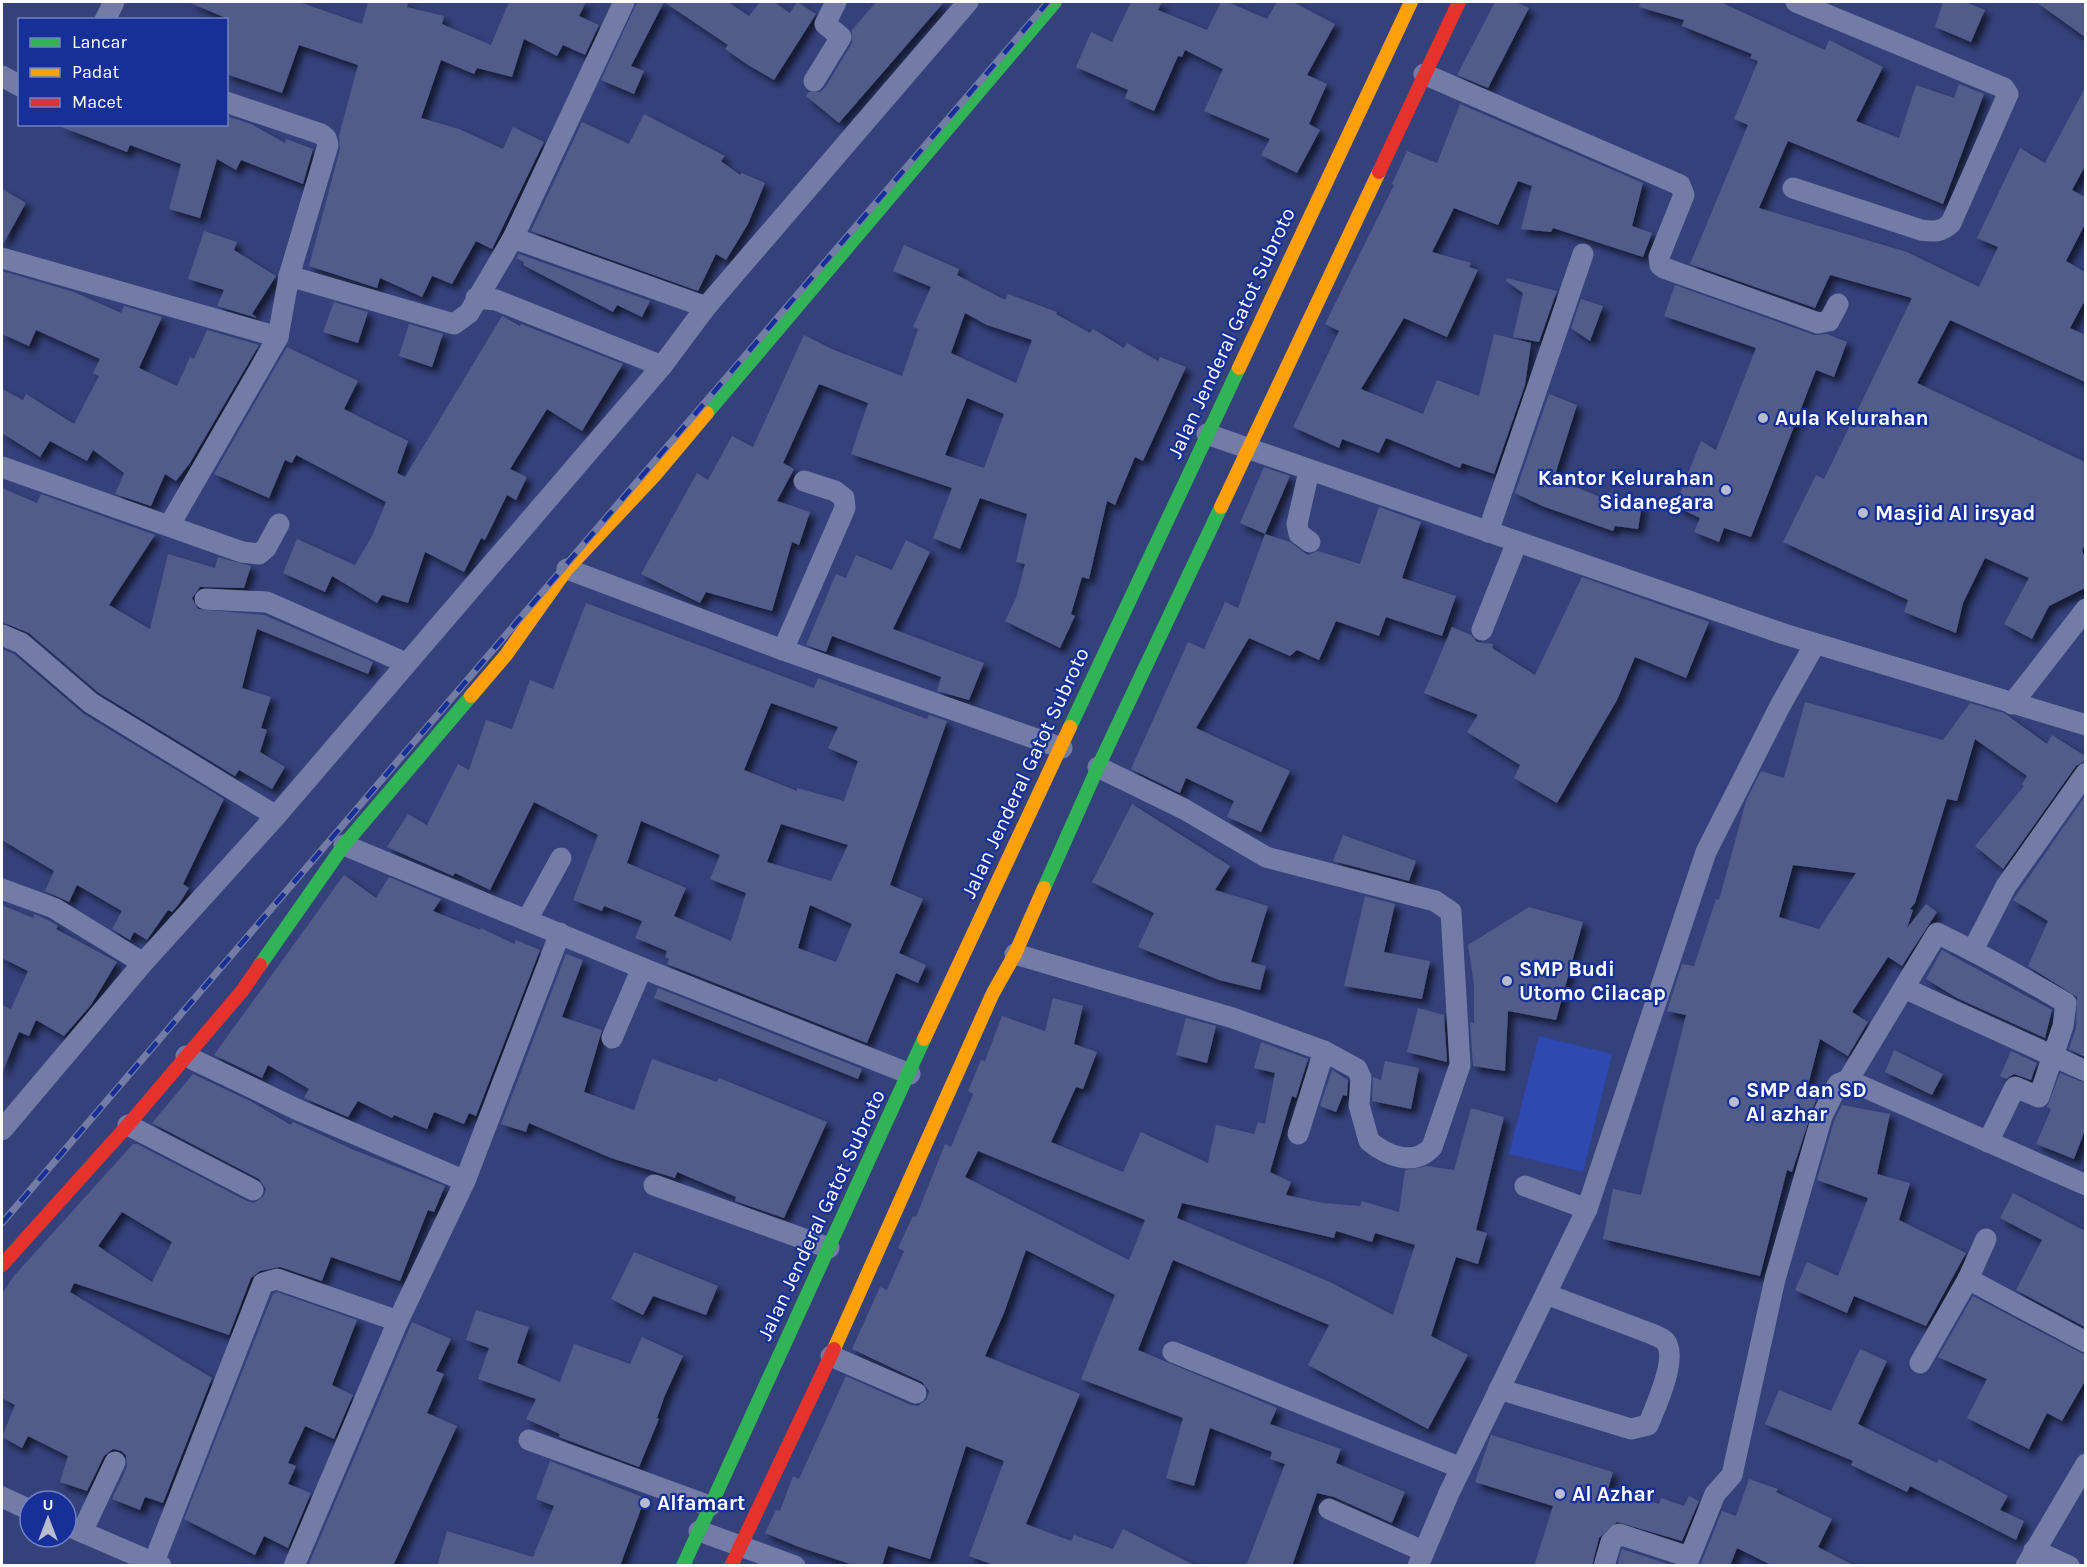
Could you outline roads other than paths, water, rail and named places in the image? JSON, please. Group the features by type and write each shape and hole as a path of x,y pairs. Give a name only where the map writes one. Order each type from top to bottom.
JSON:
{"main road":[{"path":"2,1265 128,1125 242,991 344,844 506,655 567,569 656,475 1055,2"},
{"name":"Jalan Jenderal Gatot Subroto","path":"683,1566 984,909 1062,748 1411,2"},
{"path":"731,1566 831,1356 993,993 1015,954 1098,767 1459,2"}],"street":[{"path":"106,18 114,2"},
{"path":"289,276 454,324 469,313 513,238 624,2"},
{"path":"814,81 841,37 825,24 836,2"},
{"path":"2,1130 143,963 276,816 662,366 706,307 968,2"},
{"path":"1793,188 1921,230 1935,232 1945,229 1951,223 2008,94 2004,88 1796,2"},
{"path":"1424,74 1680,185 1684,195 1659,257 1659,262 1664,268 1818,323 1829,321 1838,304"},
{"path":"2,76 18,85"},
{"path":"169,526 278,337 289,276 326,156 326,138 321,134 228,103"},
{"path":"513,238 706,307"},
{"path":"1488,532 1584,254"},
{"path":"2,258 278,337"},
{"path":"476,298 496,300 662,366"},
{"path":"1207,434 1249,451 1815,644 2085,725"},
{"path":"2,467 242,552 260,554 266,548 279,524"},
{"path":"1309,471 1297,524 1299,534 1310,542"},
{"path":"783,650 845,508 844,498 835,491 804,482"},
{"path":"1482,630 1517,542"},
{"path":"567,569 783,650 1062,748"},
{"path":"205,599 267,602 406,663"},
{"path":"2012,704 2085,609"},
{"path":"2,635 21,643 91,703 276,816"},
{"path":"1329,1509 1420,1558 1461,1468 1587,1209 1706,852 1780,706 1815,644"},
{"path":"1015,954 1233,1018 1324,1051 1357,1069 1361,1078 1359,1105 1369,1141 1395,1156 1412,1160 1425,1155 1432,1147 1460,1065 1452,912 1435,901 1266,857 1184,809 1098,767"},
{"path":"1973,950 2006,886 2085,773"},
{"path":"344,844 642,968 909,1074"},
{"path":"527,920 561,858"},
{"path":"2,889 54,908 143,963"},
{"path":"294,1566 398,1321 465,1181 560,933"},
{"path":"1604,1566 1611,1542 1619,1534 1688,1561 1715,1494 1732,1475 1775,1279 1822,1116 1838,1084 1848,1080 1937,933 2013,970 2028,982 2066,1004 2063,1026 2039,1097 2015,1087 1988,1142"},
{"path":"612,1038 642,968"},
{"path":"1904,988 2085,1071"},
{"path":"1298,1134 1324,1051"},
{"path":"186,1056 294,1107 465,1181"},
{"path":"1848,1080 2085,1185"},
{"path":"128,1125 253,1190"},
{"path":"654,1185 829,1248"},
{"path":"1525,1186 1587,1209"},
{"path":"1920,1363 1968,1279 1986,1239"},
{"path":"1968,1279 2085,1342"},
{"path":"78,1530 158,1564 263,1282 277,1280 398,1321"},
{"path":"1499,1389 1631,1429 1648,1425 1663,1390 1670,1354 1665,1342 1652,1334 1546,1294"},
{"path":"1173,1352 1461,1468"},
{"path":"831,1356 916,1393"},
{"path":"529,1440 710,1506"},
{"path":"78,1522 115,1462"},
{"path":"2068,1566 2030,1558 2085,1464"},
{"path":"2,1497 18,1504"},
{"path":"699,1531 795,1566"}],"railway":[{"path":"2,1223 1048,2"}],"place":[{"name":"Aula Kelurahan","path":"1763,418"},
{"name":"Kantor Kelurahan Sidanegara","path":"1726,490"},
{"name":"Masjid Al irsyad","path":"1863,513"},
{"name":"SMP Budi Utomo Cilacap","path":"1507,981"},
{"name":"SMP dan SD Al azhar","path":"1734,1102"},
{"name":"Al Azhar","path":"1560,1494"},
{"name":"Alfamart","path":"645,1503"}]}
